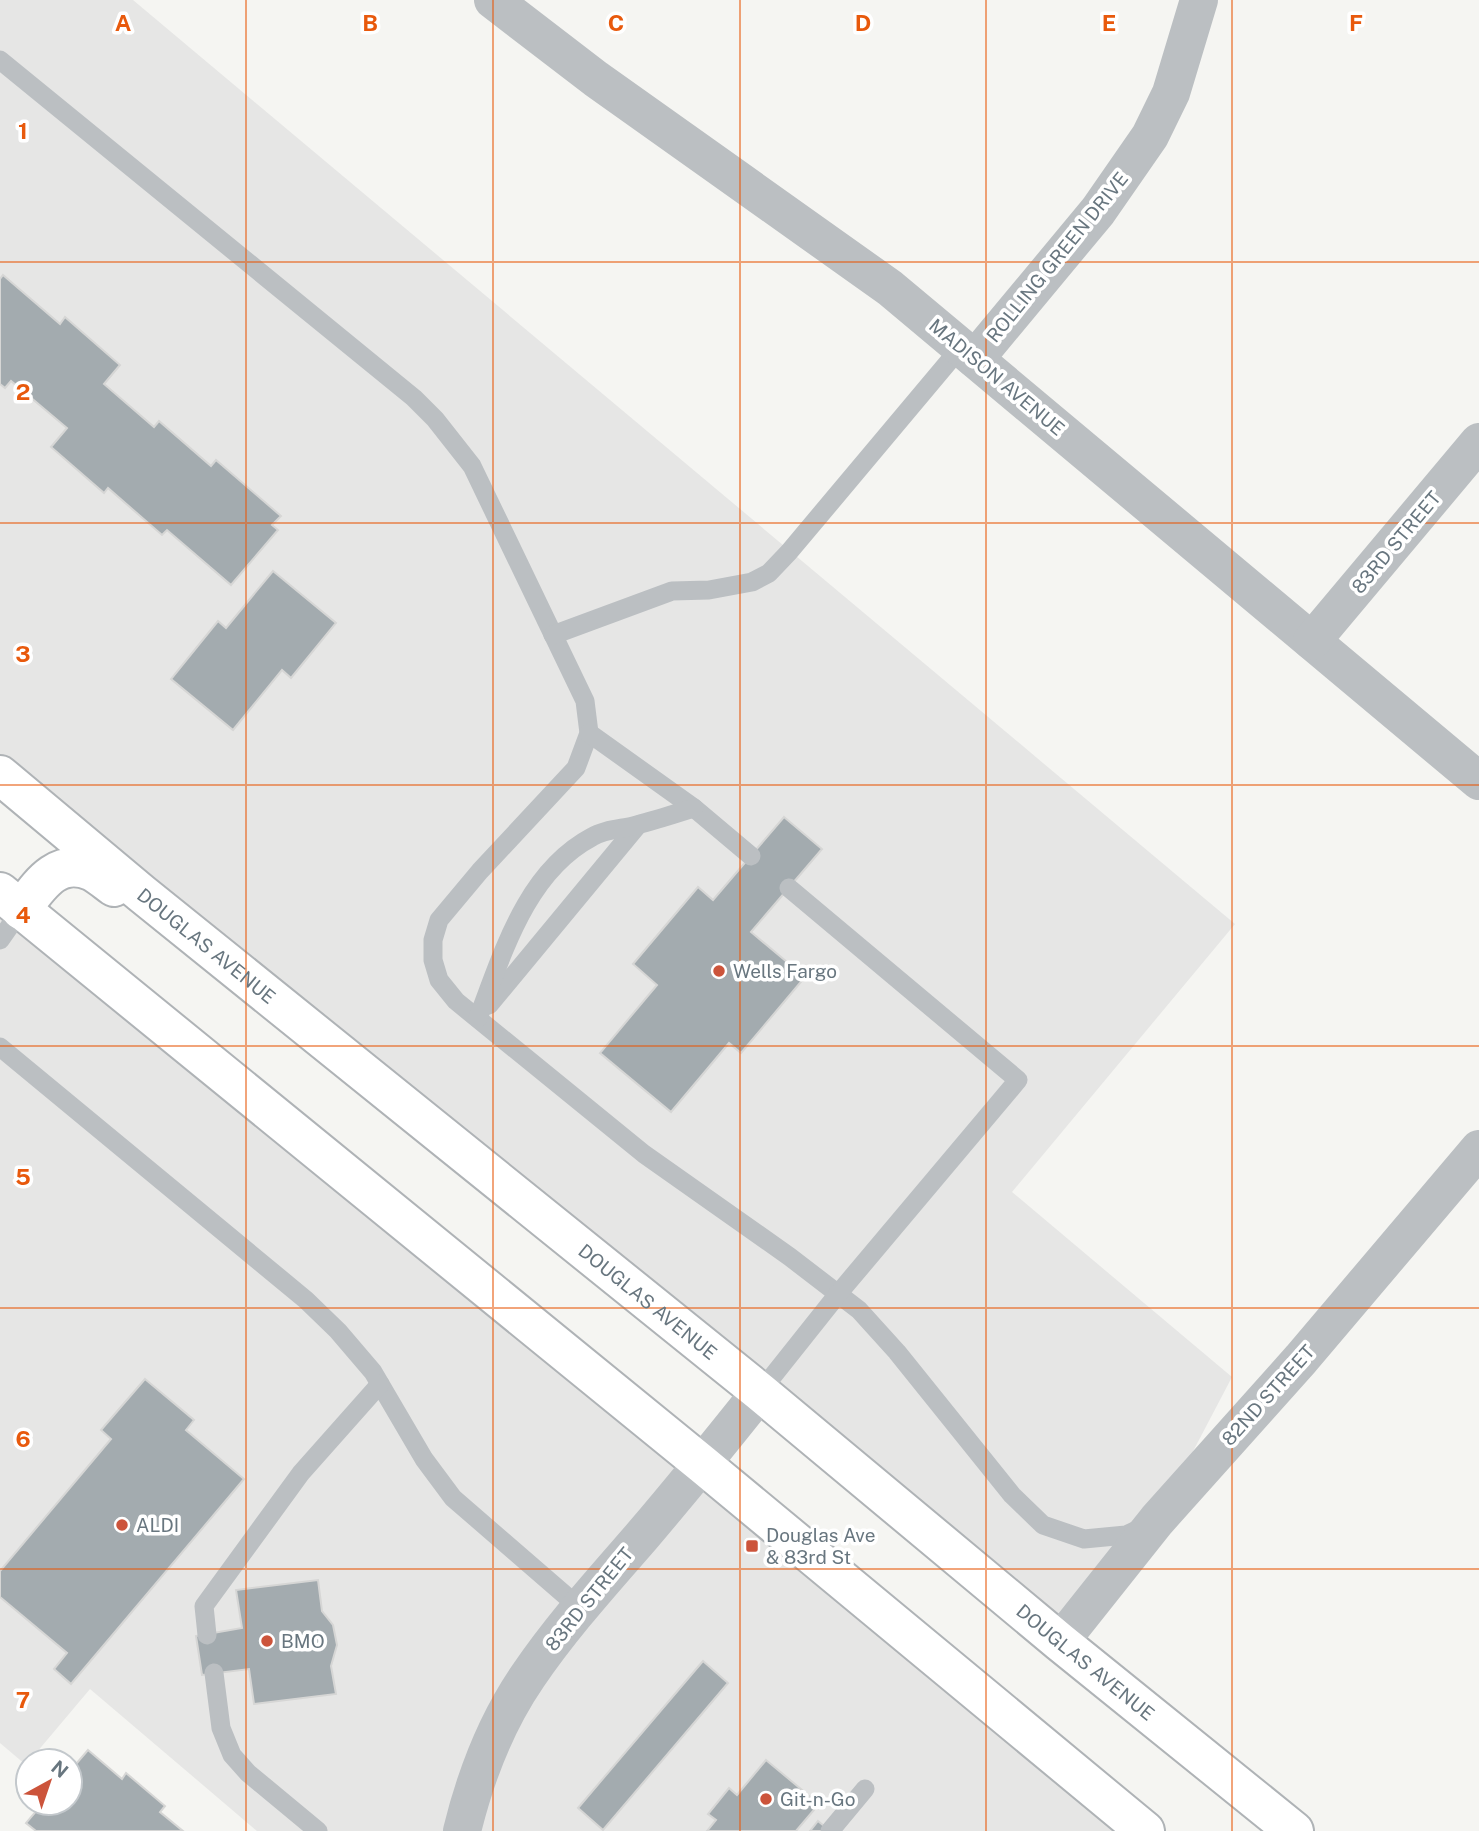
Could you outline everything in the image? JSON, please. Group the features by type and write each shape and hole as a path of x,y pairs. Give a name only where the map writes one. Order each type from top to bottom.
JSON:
{"main road":[{"name":"DOUGLAS AVENUE","path":"0,775 141,893 760,1392 1060,1642 1294,1831"},
{"path":"250,981 213,967 92,872 69,866 45,878 7,914 702,1464 1145,1831"}],"street":[{"name":"MADISON AVENUE","path":"493,0 596,79 890,288 1479,781"},
{"name":"ROLLING GREEN DRIVE","path":"968,353 1098,211 1150,136 1171,93 1199,0"},
{"name":"83RD STREET","path":"1312,641 1479,442"},
{"name":"82ND STREET","path":"1060,1642 1157,1520 1301,1359 1479,1149"},
{"name":"83RD STREET","path":"462,1831 471,1796 494,1738 527,1678 580,1608 760,1392"}],"lane":[{"path":"0,60 414,398 435,419 471,466 585,701 589,733 576,768 480,871 439,920 433,940 433,960 439,980 456,1001 644,1154 790,1257 859,1310 897,1352 1012,1495 1043,1525 1084,1539 1126,1535 1157,1520"},
{"path":"553,635 672,591 709,590 752,582 769,573 968,353"},
{"path":"589,733 694,808 751,856"},
{"path":"478,1018 522,911 556,865 593,836 694,808"},
{"path":"478,1018 638,825"},
{"path":"760,1392 838,1294 1018,1080 789,888"},
{"path":"0,1047 306,1300 338,1331 373,1372 424,1458 453,1498 580,1608"},
{"path":"207,1635 204,1606 301,1474 380,1384"},
{"path":"214,1673 221,1728 232,1755 248,1773 318,1831"},
{"path":"830,1831 865,1789"}],"shaded area":[{"path":"0,0 133,0 1235,924 1012,1192 1232,1377 1157,1520 1060,1642 0,775"},
{"path":"0,892 1145,1831 257,1831 90,1689 41,1747 14,1747 14,1755 0,1743"}],"building":[{"path":"3,275 60,324 65,317 120,365 104,384 154,427 159,421 211,466 216,460 281,516 272,525 278,530 231,585 167,530 162,535 108,488 104,493 51,447 67,428 11,381 5,388 0,384 0,279"},
{"path":"273,571 336,623 291,678 282,670 233,730 171,679 218,621 226,628"},
{"name":"Wells Fargo","path":"784,817 822,849 751,932 805,977 741,1053 729,1043 671,1112 600,1053 657,985 633,964 698,887 713,900"},
{"name":"ALDI","path":"145,1379 194,1420 186,1430 244,1479 71,1684 54,1669 67,1653 0,1597 0,1571 111,1439 101,1430"},
{"name":"BMO","path":"318,1580 322,1611 333,1625 337,1645 331,1666 336,1694 254,1704 249,1669 202,1675 196,1636 242,1628 236,1590"},
{"path":"703,1661 728,1683 603,1830 578,1808"},
{"path":"88,1750 122,1779 126,1773 165,1806 160,1812 183,1831 36,1831 26,1823 31,1817 84,1817 84,1755"},
{"name":"Git-n-Go","path":"766,1760 819,1804 796,1831 707,1831 716,1820 708,1814 729,1788 737,1795"},
{"path":"818,1821 830,1831 810,1831"}],"place":[{"name":"Wells Fargo","path":"719,971"},
{"name":"ALDI","path":"122,1525"},
{"name":"Douglas Ave & 83rd St","path":"752,1546"},
{"name":"BMO","path":"267,1641"},
{"name":"Git-n-Go","path":"766,1799"}]}
